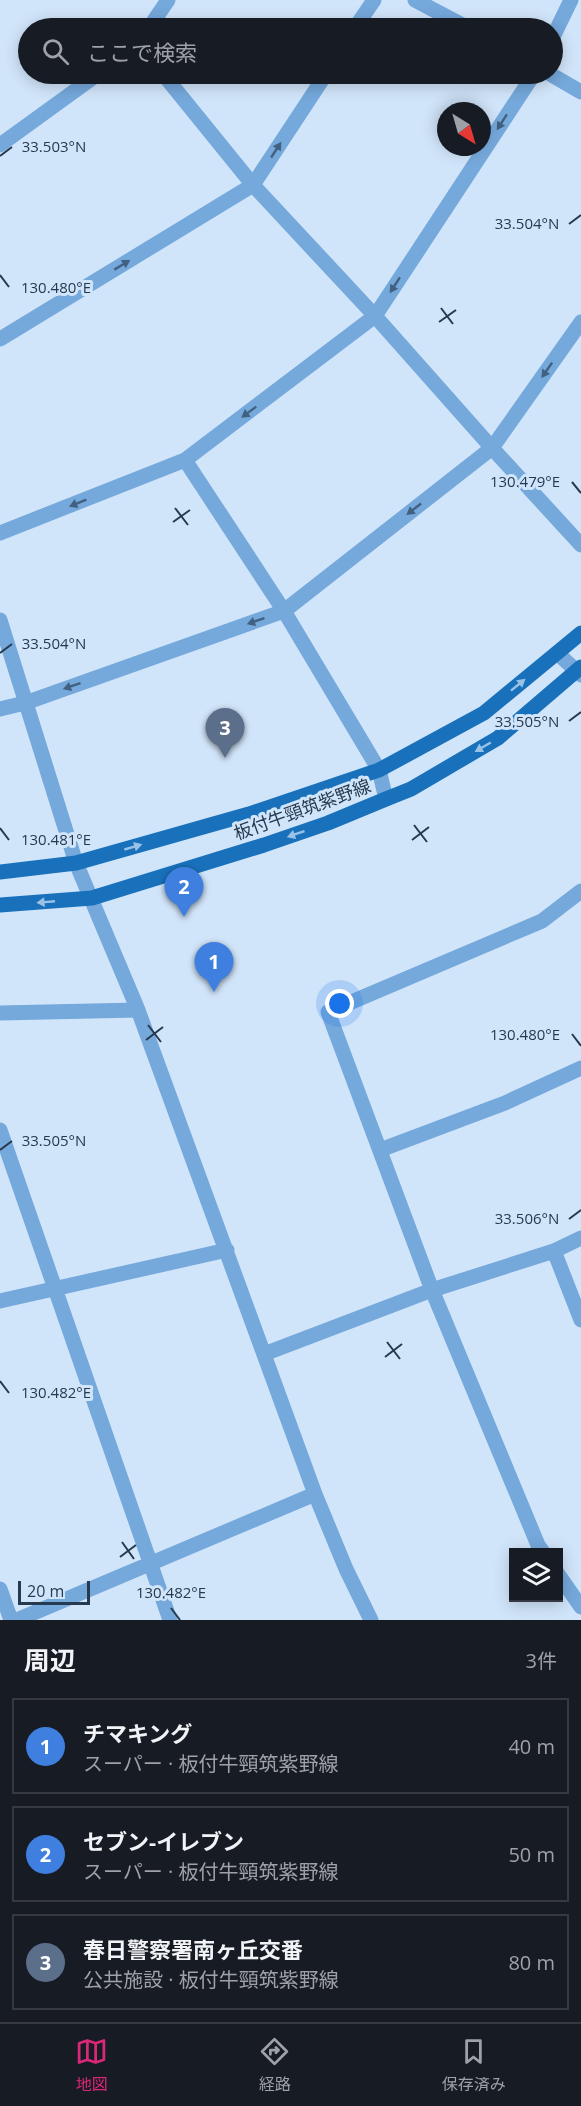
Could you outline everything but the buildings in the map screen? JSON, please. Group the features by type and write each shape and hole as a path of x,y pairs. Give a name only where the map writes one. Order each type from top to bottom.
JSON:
{"main road":[{"name":"板付牛頸筑紫野線","path":"0,872 76,863 249,814 379,770 484,713 581,633"},
{"name":"板付牛頸筑紫野線","path":"0,905 92,898 264,845 386,800 411,789 498,738 580,671"}],"street":[{"path":"156,18 168,0"},
{"path":"362,18 374,0"},
{"path":"416,0 449,18"},
{"path":"562,18 571,0"},
{"path":"563,82 581,92"},
{"path":"0,145 84,84"},
{"path":"171,84 253,185 375,316 581,545"},
{"path":"0,339 253,185 319,84"},
{"path":"0,533 185,460 375,316 527,84"},
{"path":"0,709 24,703 284,611 492,448 581,322"},
{"path":"185,460 284,611 379,770 386,800"},
{"path":"0,620 24,703 76,863 138,1010 315,1494 346,1569 371,1620"},
{"path":"557,653 580,671"},
{"path":"540,1548 432,1290 328,1012 542,921 581,891"},
{"path":"0,1013 138,1010"},
{"path":"380,1150 505,1104 581,1068"},
{"path":"0,1130 170,1620"},
{"path":"264,1354 432,1290 554,1251 581,1238"},
{"path":"0,1301 227,1250"},
{"path":"554,1251 581,1320"},
{"path":"17,1620 315,1494"},
{"path":"563,1582 581,1607"},
{"path":"0,1589 12,1620"}],"place":[{"name":"春日警察署南ヶ丘交番","path":"225,758"},
{"name":"セブン-イレブン","path":"184,917"},
{"name":"チマキング","path":"214,992"}]}
